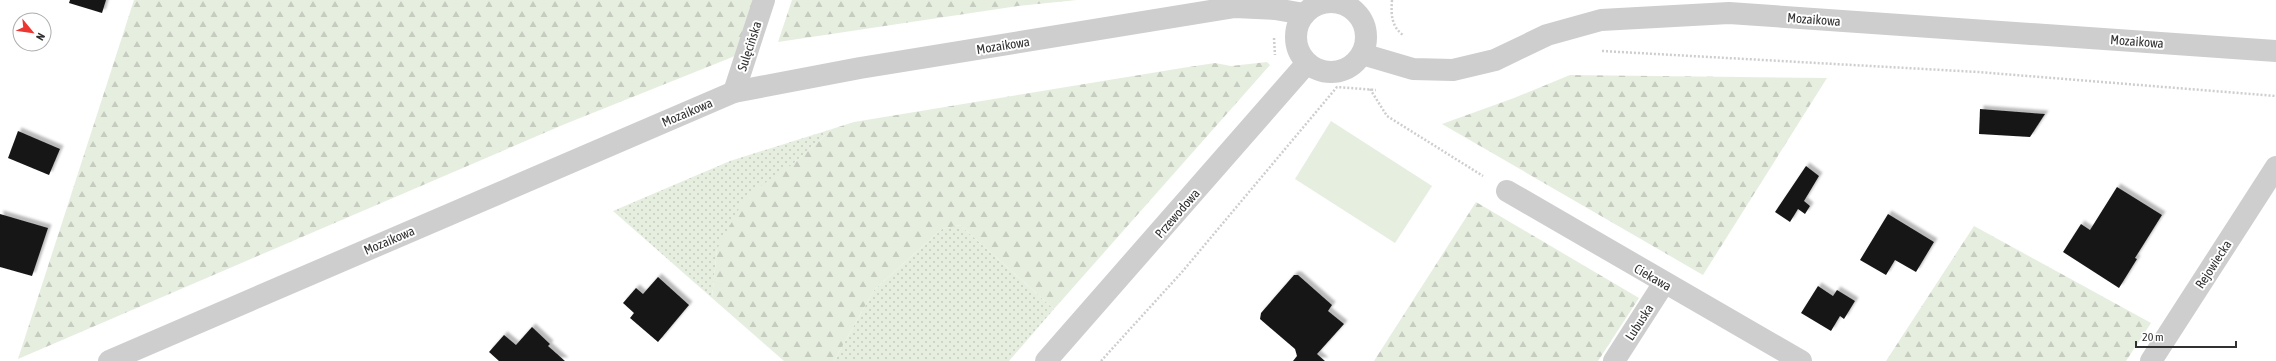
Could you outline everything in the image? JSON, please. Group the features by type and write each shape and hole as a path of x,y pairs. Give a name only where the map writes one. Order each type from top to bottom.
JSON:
{"street":[{"name":"Sulęcińska","path":"734,92 764,0"},
{"path":"1326,2 1353,4 1365,29 1366,42 1362,54 1352,66 1338,72 1322,71 1307,63 1299,52 1295,39 1297,26 1304,14 1314,6 1326,2"},
{"name":"Mozaikowa","path":"109,361 734,92 860,68 1234,8 1275,9 1304,14"},
{"name":"Mozaikowa","path":"1362,54 1413,69 1453,70 1495,60 1546,35 1601,20 1729,13 2276,51"},
{"name":"Przewodowa","path":"1046,361 1307,63"},
{"name":"Rejowiecka","path":"2151,361 2276,168"},
{"name":"Ciekawa","path":"1507,191 1801,361"},
{"name":"Lubuska","path":"1614,361 1664,283"}],"path":[{"path":"1392,0 1391,15 1396,30 1405,37"},
{"path":"1597,50 1978,72 2276,96"},
{"path":"1101,361 1182,272 1337,87 1377,90"},
{"path":"1370,89 1387,116 1507,191"}],"green space":[{"path":"134,0 754,0 735,56 565,124 18,359"},
{"path":"792,0 1077,0 1018,6 778,42"},
{"path":"1267,62 1270,65 1054,309 960,225 942,229 874,290 834,361 784,361 712,298 717,249 746,196 793,164 832,129 854,122 1182,68 1215,63 1231,66"},
{"path":"1570,75 1827,78 1703,275 1442,124 1514,98"},
{"path":"1331,121 1432,186 1395,243 1295,179"},
{"path":"832,129 793,164 717,249 712,298 613,211 730,161"},
{"path":"1476,202 1639,298 1598,361 1374,361"},
{"path":"960,225 1054,309 1009,361 834,361 874,290 942,229"},
{"path":"1974,226 2151,323 2126,361 1886,361"}],"building":[{"path":"70,0 106,0 102,13 69,3"},
{"path":"1980,109 2045,114 2030,137 1979,134"},
{"path":"18,131 60,149 49,175 8,158"},
{"path":"1806,166 1819,176 1804,201 1810,206 1805,214 1798,209 1790,222 1775,212"},
{"path":"2117,187 2162,215 2135,258 2137,259 2119,288 2063,252 2081,224 2090,230"},
{"path":"0,214 48,228 32,276 0,267"},
{"path":"1888,214 1934,242 1916,272 1895,260 1886,275 1860,260"},
{"path":"1294,275 1298,275 1332,305 1328,311 1344,324 1317,354 1325,361 1293,361 1297,356 1295,349 1260,319 1261,313"},
{"path":"658,277 689,305 658,342 630,318 634,313 623,303 636,288 643,294"},
{"path":"1818,286 1833,296 1837,290 1855,301 1844,319 1840,316 1831,331 1801,313"},
{"path":"532,327 550,344 548,346 565,361 499,361 489,352 504,335 516,345"}]}
